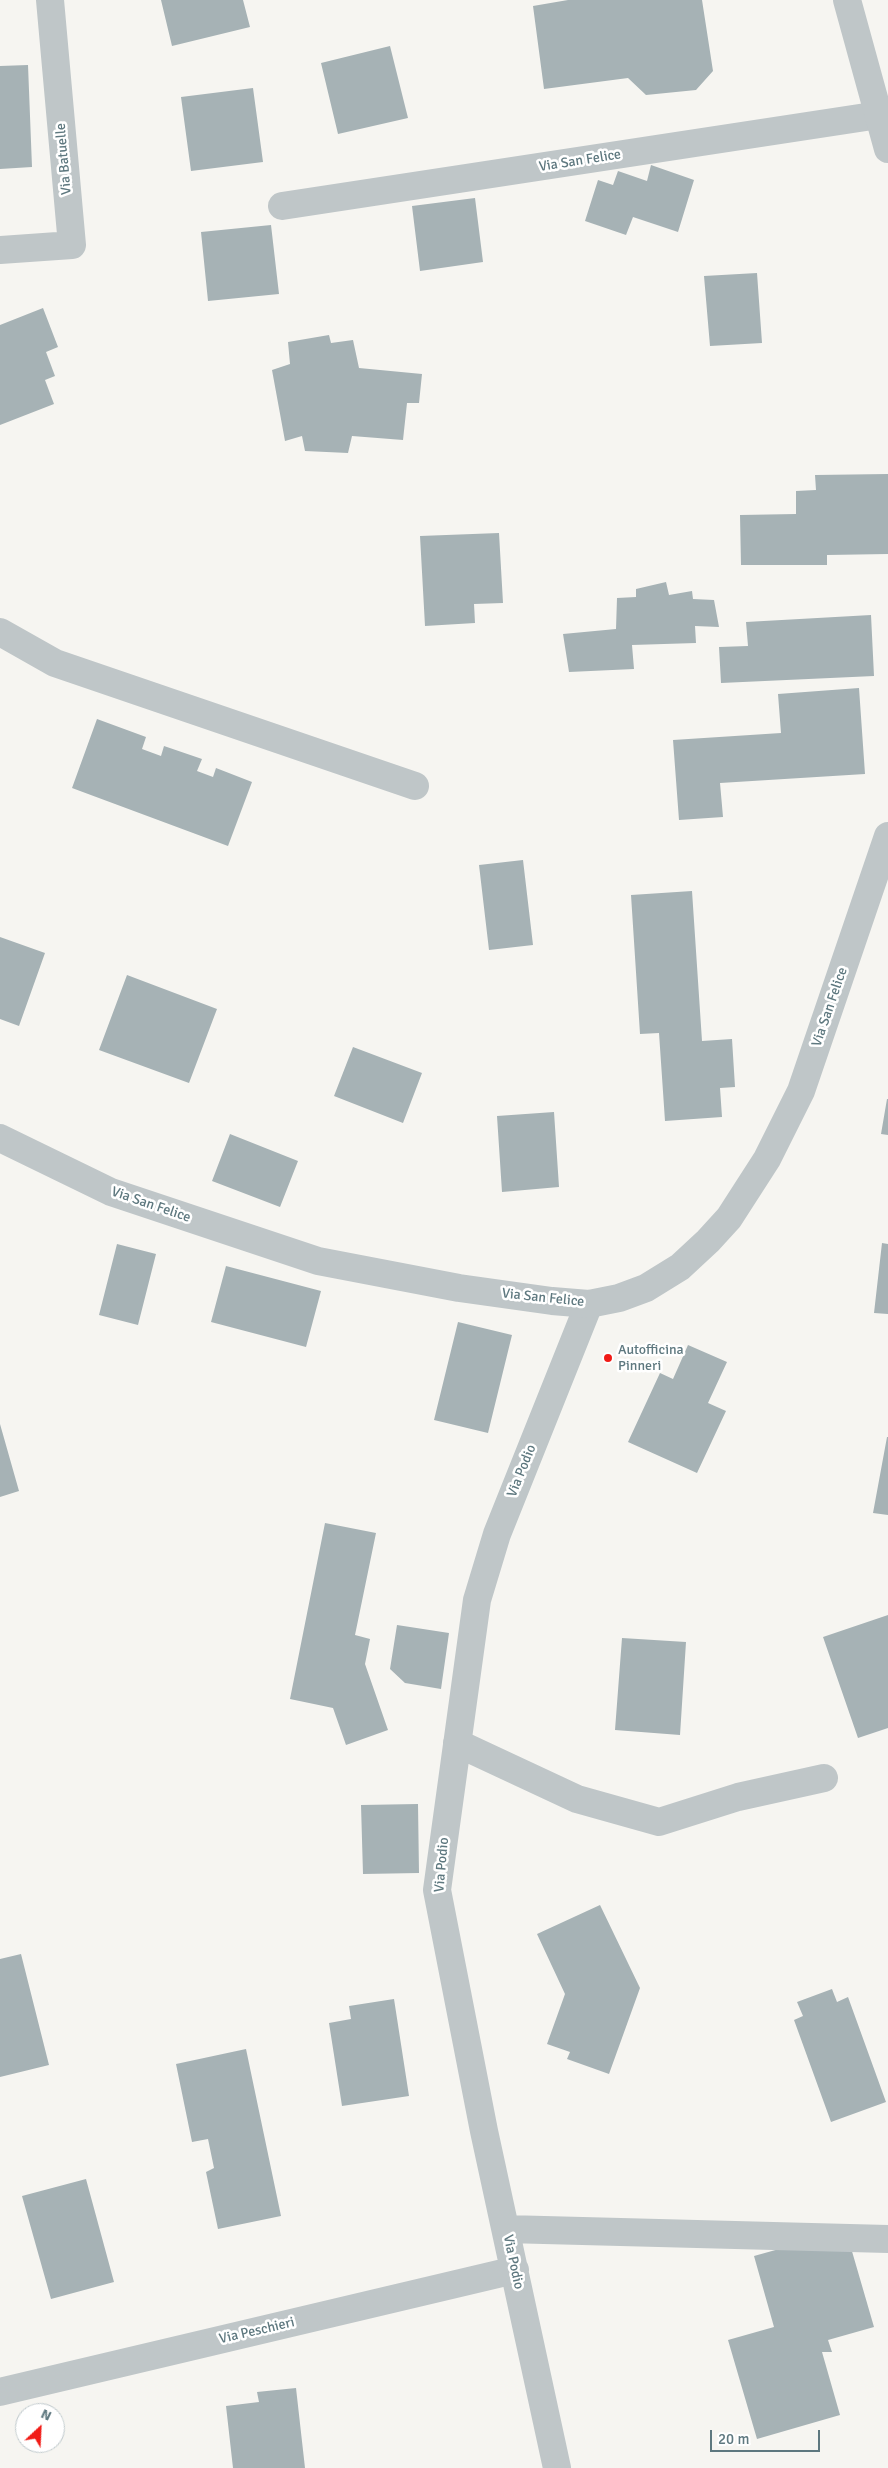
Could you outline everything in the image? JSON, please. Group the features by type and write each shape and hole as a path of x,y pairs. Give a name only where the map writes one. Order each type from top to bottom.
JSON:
{"street":[{"name":"Via Batuelle","path":"0,250 72,246 50,0"},
{"path":"846,0 888,149"},
{"name":"Via San Felice","path":"282,206 879,115"},
{"path":"0,632 55,664 415,786"},
{"name":"Via San Felice","path":"0,1138 111,1192 318,1261 459,1288 552,1301 589,1304 619,1298 646,1288 680,1267 729,1218 753,1182 784,1128 801,1091 888,836"},
{"name":"Via Podio","path":"557,2468 484,2131 437,1890 477,1600 497,1534 589,1304"},
{"path":"457,1743 577,1798 658,1822 738,1797 824,1778"},
{"path":"506,2228 888,2239"},
{"name":"Via Peschieri","path":"0,2392 515,2270"}],"building":[{"path":"161,0 243,0 250,27 172,46"},
{"path":"568,0 702,0 713,71 696,90 646,95 628,78 544,89 533,6"},
{"path":"390,46 408,118 338,134 321,63"},
{"path":"28,65 32,167 0,169 0,66"},
{"path":"253,88 263,162 191,171 181,97"},
{"path":"651,165 694,180 678,232 633,217 626,235 585,221 598,180 613,185 618,171 647,181"},
{"path":"475,198 483,262 420,271 412,206"},
{"path":"271,225 279,294 208,301 201,232"},
{"path":"757,273 762,343 710,346 704,276"},
{"path":"43,308 58,347 46,352 55,376 45,380 54,404 0,425 0,325"},
{"path":"329,335 331,343 353,340 359,368 422,374 419,403 407,403 403,440 352,436 348,453 305,451 302,436 285,441 272,370 290,364 288,342"},
{"path":"888,474 888,554 827,555 827,565 741,565 740,515 796,514 796,491 816,490 815,475"},
{"path":"499,533 503,603 474,604 475,623 425,626 420,536"},
{"path":"666,582 669,595 692,591 693,599 714,600 719,627 695,626 696,643 632,645 634,669 569,672 563,634 616,629 617,598 636,597 636,589"},
{"path":"871,615 874,676 721,683 719,647 748,646 746,622"},
{"path":"859,688 865,774 720,783 723,817 679,820 673,740 781,733 778,694"},
{"path":"97,719 146,737 142,749 161,756 164,746 202,759 197,771 213,777 216,768 252,782 228,846 72,788"},
{"path":"523,860 533,945 489,950 479,865"},
{"path":"692,891 702,1041 732,1039 735,1087 720,1088 722,1117 665,1121 659,1033 640,1034 631,895"},
{"path":"0,937 45,953 19,1026 0,1019"},
{"path":"127,975 217,1009 189,1083 99,1050"},
{"path":"353,1047 422,1073 403,1123 334,1096"},
{"path":"888,1099 888,1135 881,1134"},
{"path":"554,1112 559,1187 502,1192 497,1116"},
{"path":"230,1134 298,1161 280,1207 212,1181"},
{"path":"882,1243 888,1244 888,1314 874,1313"},
{"path":"117,1244 156,1254 138,1325 99,1315"},
{"path":"226,1266 321,1291 306,1347 211,1322"},
{"path":"458,1322 512,1335 488,1433 434,1420"},
{"path":"688,1345 727,1362 708,1403 726,1411 697,1473 628,1442 660,1373 673,1379"},
{"path":"0,1424 19,1491 0,1497"},
{"path":"888,1437 888,1515 873,1513"},
{"path":"325,1523 376,1533 355,1635 370,1639 365,1664 388,1730 346,1745 333,1708 290,1699"},
{"path":"888,1615 888,1728 858,1738 823,1637"},
{"path":"397,1625 449,1633 441,1689 405,1683 390,1669"},
{"path":"622,1638 686,1642 680,1735 615,1730"},
{"path":"418,1804 419,1873 363,1874 361,1805"},
{"path":"600,1905 640,1988 609,2074 567,2059 570,2052 547,2044 565,1994 537,1934"},
{"path":"21,1954 49,2065 0,2077 0,1959"},
{"path":"832,1989 837,2002 848,1997 886,2102 831,2122 794,2020 803,2016 797,2002"},
{"path":"394,1999 409,2096 342,2106 329,2023 351,2019 349,2006"},
{"path":"246,2049 281,2216 218,2229 206,2172 214,2168 208,2139 192,2142 176,2064"},
{"path":"86,2179 114,2282 51,2299 22,2196"},
{"path":"815,2239 849,2241 874,2327 828,2340 832,2352 822,2352 840,2415 757,2439 728,2340 774,2327 754,2256"},
{"path":"296,2388 305,2468 233,2468 226,2406 259,2402 257,2392"}],"place":[{"name":"Autofficina Pinneri","path":"608,1358"}]}
